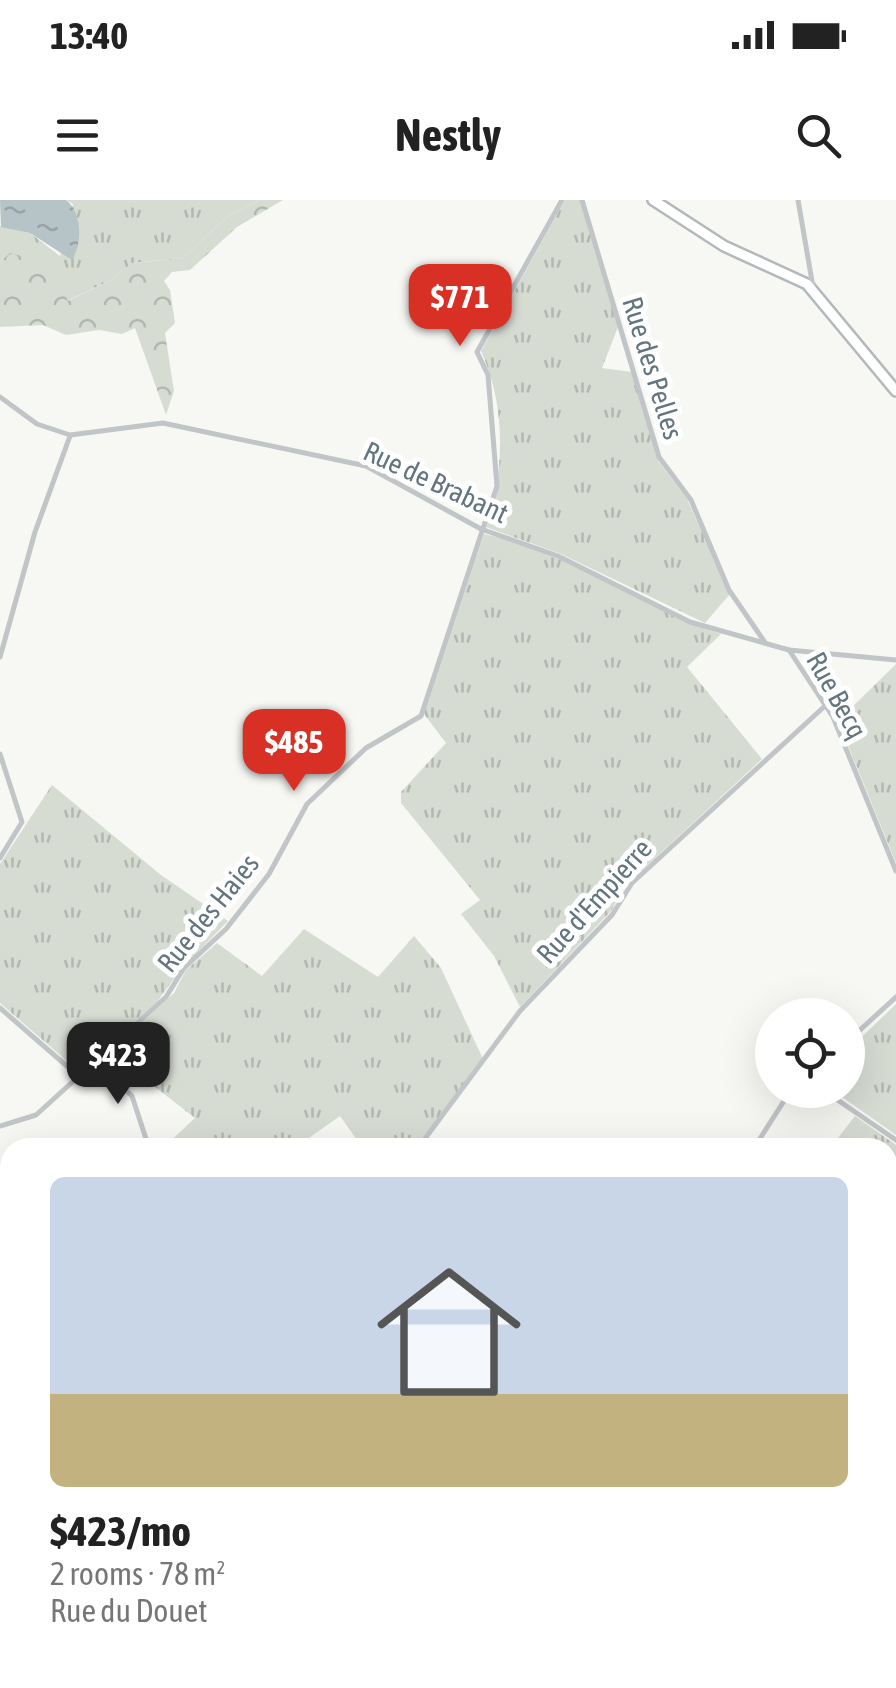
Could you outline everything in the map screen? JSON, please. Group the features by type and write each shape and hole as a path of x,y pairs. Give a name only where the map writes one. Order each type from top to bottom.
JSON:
{"main road":[{"path":"653,200 724,246 813,290 896,392"}],"street":[{"name":"Rue des Haies","path":"0,1126 36,1115 76,1074 166,998 184,968 226,929 269,874 308,804 366,748 421,716 498,486 488,375 478,352 562,200"},
{"name":"Rue des Pelles","path":"582,200 658,457 691,500 724,580 765,642"},
{"path":"798,200 813,290"},
{"path":"0,397 37,424 70,436 35,532 0,657"},
{"name":"Rue de Brabant","path":"70,436 162,422 214,430 366,466 482,528 558,556 690,622 789,650 896,660"},
{"name":"Rue Becq","path":"789,650 826,705 896,870"},
{"name":"Rue d'Empierre","path":"425,1138 520,1011 612,916 634,881 826,705"},
{"path":"0,754 22,822 0,858"},
{"path":"865,1025 896,997"},
{"path":"0,1008 76,1074"},
{"path":"94,1062 132,1096 146,1138"},
{"path":"760,1138 780,1108"},
{"path":"849,1108 893,1138"}],"green space":[{"path":"66,200 259,200 227,217 183,258 132,263 111,280 67,301 10,253 0,262 0,226 30,233 60,256 73,204"},
{"path":"259,200 283,200 237,227 190,270 172,272 164,281 170,290 175,323 165,333 174,391 166,415 135,328 122,334 99,330 66,335 43,325 0,327 0,262 10,253 46,269 68,301 111,280 132,263 183,258 227,217"},
{"path":"565,200 580,200 618,327 602,368 632,372 659,462 687,499 730,594 705,623 561,554 486,527 497,483 500,438 495,394 481,351"},
{"path":"484,534 545,553 721,634 687,667 762,759 626,885 611,911 520,1007 494,956 461,914 480,900 401,803 401,792 446,743 424,714"},
{"path":"896,664 896,863 838,721"},
{"path":"52,785 161,875 228,921 181,969 157,1002 95,1058 76,1069 0,1003 0,864"},
{"path":"304,929 378,977 414,936 441,968 483,1059 423,1138 356,1138 340,1116 309,1138 174,1138 195,1118 110,1052 174,993 186,970 217,943 262,976"},
{"path":"896,1004 896,1135 858,1108 865,1108 865,1034"},
{"path":"855,1116 886,1138 838,1138"}],"water":[{"path":"0,200 66,200 75,212 79,228 72,260 30,233 1,227"}]}
